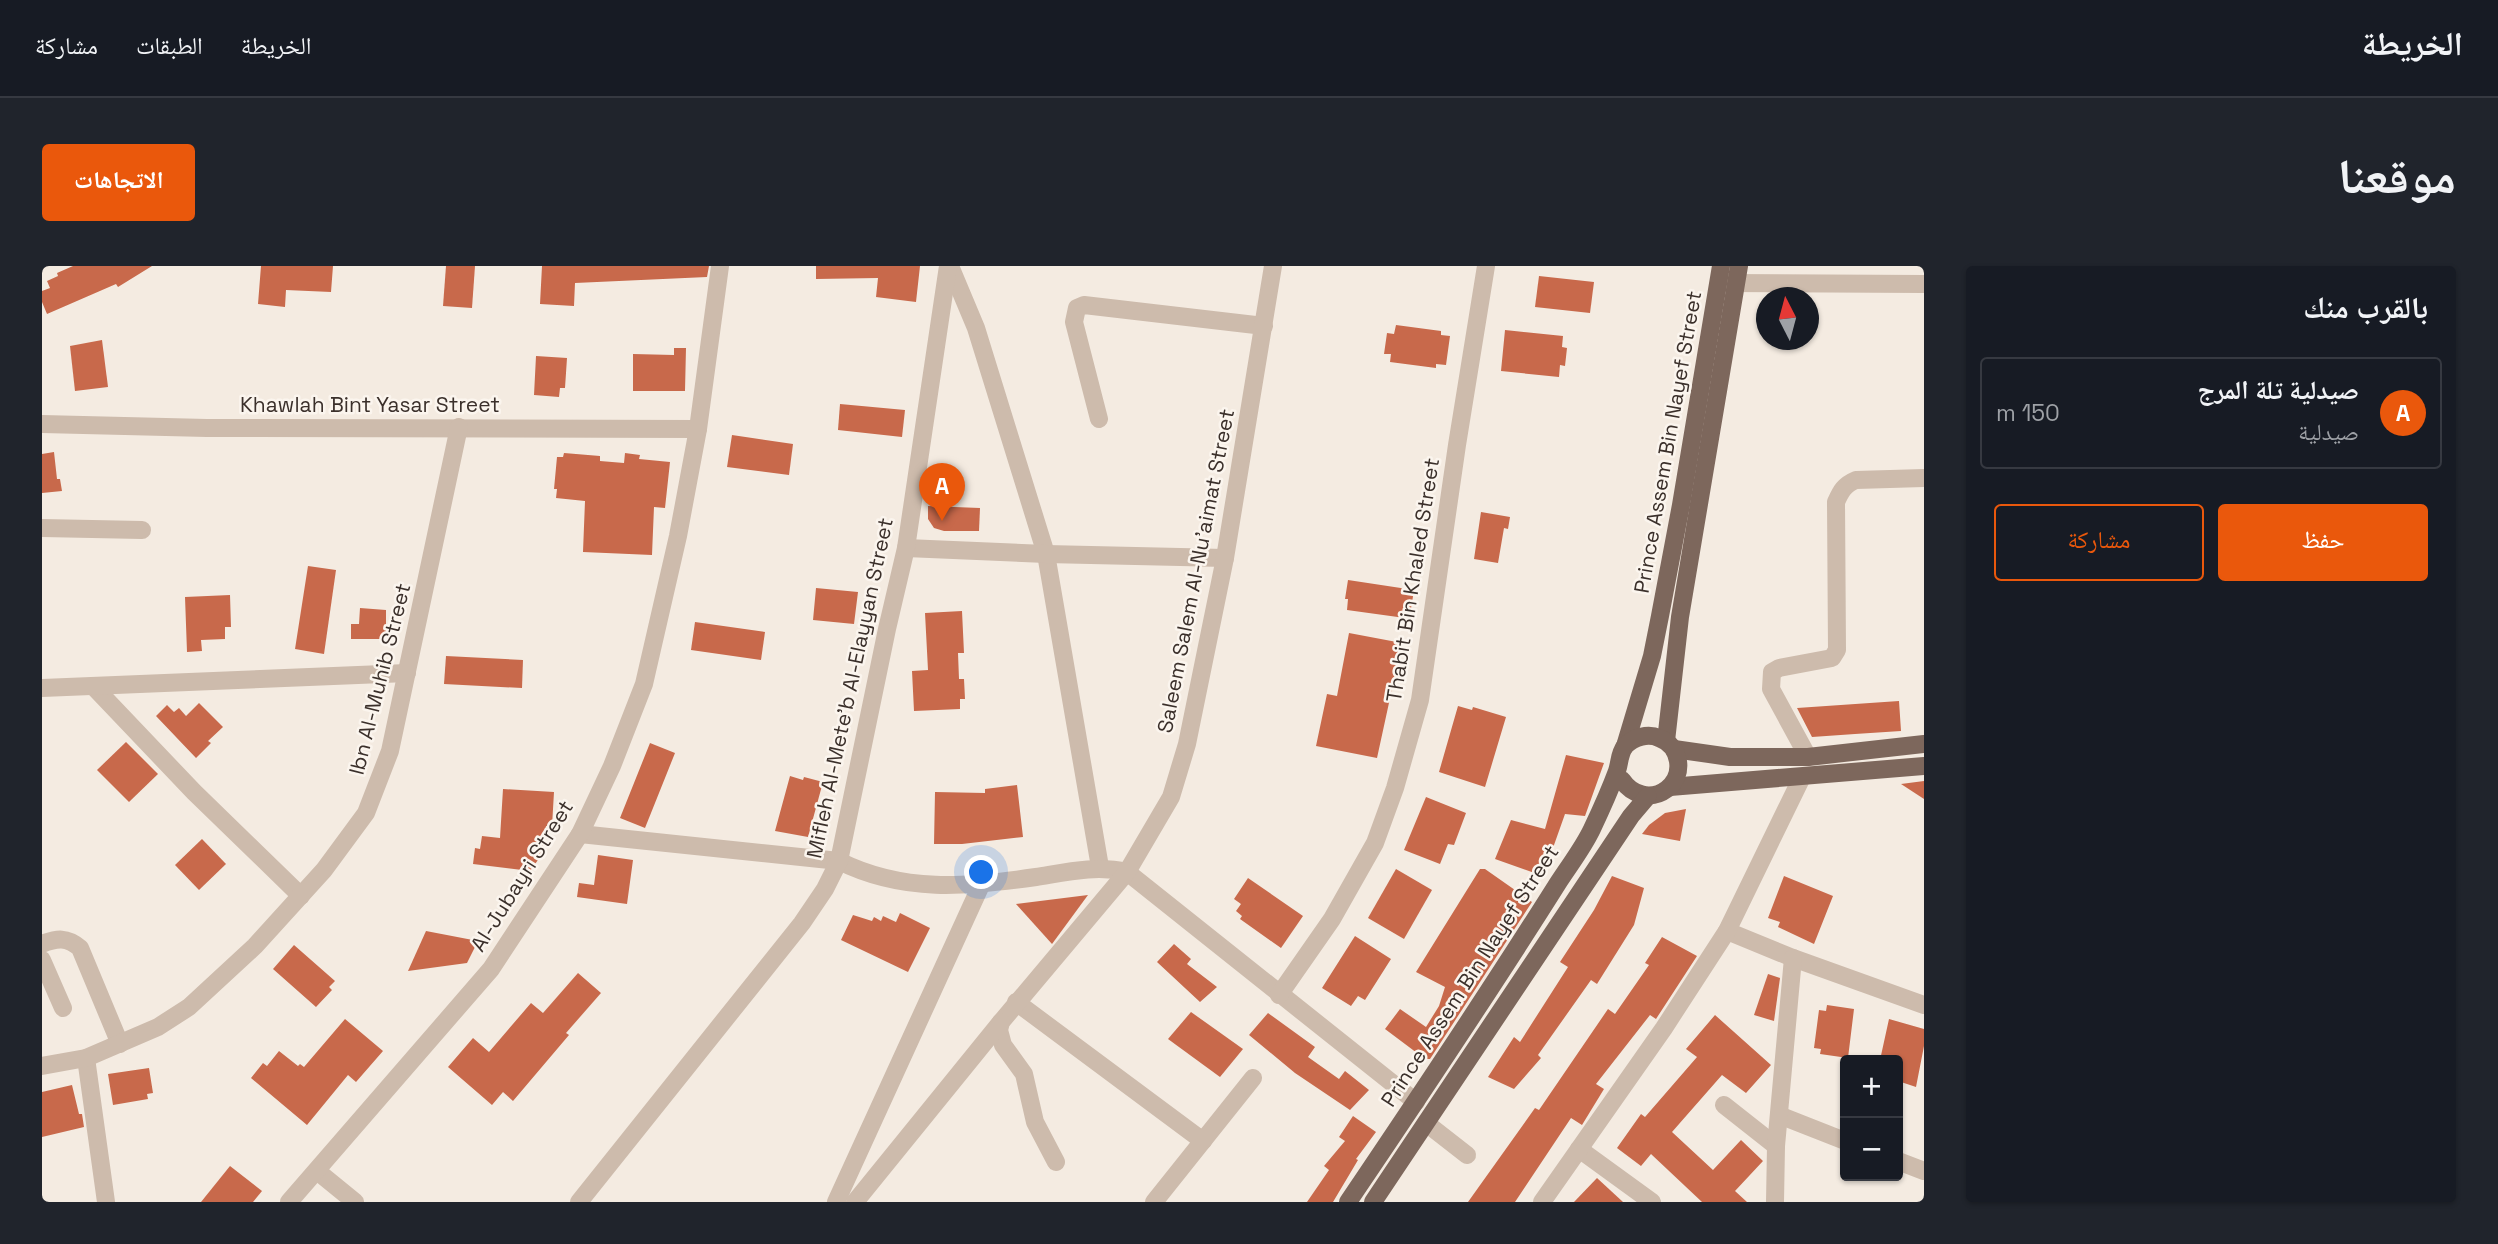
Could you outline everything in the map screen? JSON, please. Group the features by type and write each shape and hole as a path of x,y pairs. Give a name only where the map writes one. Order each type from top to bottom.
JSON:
{"main road":[{"name":"Prince Assem Bin Nayef Street","path":"1625,746 1652,656 1726,278 1739,266"},
{"name":"Prince Assem Bin Nayef Street","path":"1670,745 1680,617 1726,278"},
{"path":"1670,745 1679,769 1670,787 1656,795 1648,796 1630,790 1620,774 1620,756 1625,746 1642,736 1654,736 1670,745 1730,757 1808,757 1924,744"},
{"path":"1670,787 1924,766"},
{"name":"Prince Assem Bin Nayef Street","path":"1348,1202 1591,831 1620,774"},
{"name":"Prince Assem Bin Nayef Street","path":"1373,1202 1631,816 1648,796"}],"street":[{"name":"Al-Jubayri Street","path":"289,1202 491,968 580,834 612,766 644,684 678,536 698,429 720,266"},
{"name":"Mifleh Al-Mete'b Al-Elayyan Street","path":"579,1202 802,923 825,889 839,861 906,548 949,266"},
{"path":"949,266 976,328 1046,554 1100,867"},
{"name":"Saleem Salem Al-Nu'aimat Street","path":"855,1202 1016,1002 1127,872 1171,797 1187,744 1225,558 1273,266"},
{"name":"Thabit Bin Khaled Street","path":"1279,995 1332,919 1376,842 1395,788 1420,700 1486,266"},
{"path":"1726,278 1924,284"},
{"path":"1099,419 1074,322 1077,308 1084,305 1265,326"},
{"name":"Khawlah Bint Yasar Street","path":"42,424 207,428 698,429"},
{"name":"Ibn Al-Muhib Street","path":"42,1066 86,1058 158,1027 189,1007 246,955 301,896 343,846 366,813 390,751 459,428"},
{"path":"1808,757 1771,689 1770,679 1772,672 1779,668 1832,657 1837,650 1836,502 1840,491 1856,480 1924,478"},
{"path":"42,528 142,530"},
{"path":"906,548 1225,558"},
{"path":"42,688 407,673"},
{"path":"94,687 194,792 301,896"},
{"path":"1542,1202 1664,1028 1727,931 1802,777"},
{"path":"580,834 839,861 866,874 936,885 981,885 1100,867 1127,872 1416,1102"},
{"path":"836,1202 981,885"},
{"path":"1727,931 1924,1005"},
{"path":"42,944 59,939 70,940 80,948 120,1044"},
{"path":"1775,1202 1776,1146 1793,958"},
{"path":"42,960 63,1008"},
{"path":"1016,1002 1203,1141"},
{"path":"1001,1022 1000,1038 1024,1074 1035,1122 1056,1162"},
{"path":"86,1058 106,1202"},
{"path":"1154,1202 1254,1078"},
{"path":"1724,1105 1776,1146"},
{"path":"1779,1115 1840,1139"},
{"path":"1426,1123 1466,1155"},
{"path":"1579,1149 1652,1202"},
{"path":"1903,1163 1924,1171"},
{"path":"317,1171 355,1202"}],"building":[{"path":"73,266 152,266 118,287 116,284 47,314 42,302 42,291 50,288 47,281"},
{"path":"261,266 333,266 331,292 286,290 285,307 258,304"},
{"path":"446,266 475,266 472,308 443,306"},
{"path":"542,266 709,266 707,277 575,283 574,306 540,304"},
{"path":"816,266 920,266 916,302 876,297 878,278 816,279"},
{"path":"1539,276 1594,282 1590,313 1535,307"},
{"path":"1396,325 1441,331 1441,335 1450,336 1446,365 1436,364 1436,368 1390,362 1391,354 1384,354 1387,333 1394,334"},
{"path":"1505,330 1563,336 1562,347 1567,348 1565,366 1560,365 1559,377 1501,371"},
{"path":"102,340 108,387 75,391 70,346"},
{"path":"674,348 686,348 685,391 633,391 633,354 674,355"},
{"path":"536,356 567,358 565,388 560,388 559,397 534,395"},
{"path":"840,404 905,410 902,437 838,430"},
{"path":"732,435 793,444 789,475 727,467"},
{"path":"54,452 57,479 60,479 62,491 42,493 42,454"},
{"path":"564,453 600,456 600,461 624,463 625,453 640,455 639,459 670,462 665,508 654,507 652,555 583,552 585,501 556,498 557,489 554,489 557,457 563,457"},
{"path":"928,506 980,508 979,531 944,531 934,528 928,519"},
{"path":"1481,512 1510,517 1508,529 1504,528 1498,563 1474,559"},
{"path":"308,566 336,570 324,654 295,649"},
{"path":"1348,580 1414,590 1411,609 1407,608 1405,618 1347,610 1348,599 1345,599"},
{"path":"816,588 858,592 854,624 813,620"},
{"path":"230,595 231,627 225,627 225,639 201,640 202,651 187,652 185,597"},
{"path":"360,608 386,610 386,639 351,639 351,624 359,624"},
{"path":"962,611 964,653 958,653 959,679 964,679 965,699 960,699 960,709 914,711 912,671 928,670 925,613"},
{"path":"695,622 765,632 761,660 691,650"},
{"path":"1349,633 1402,643 1377,758 1316,746 1327,694 1337,696"},
{"path":"446,656 523,660 522,688 444,684"},
{"path":"1899,701 1901,731 1812,737 1797,708"},
{"path":"199,703 223,727 208,741 211,743 196,758 156,716 167,705 174,712 179,708 186,716"},
{"path":"1458,706 1472,710 1473,707 1506,717 1485,787 1439,772"},
{"path":"126,742 158,774 129,802 97,770"},
{"path":"650,743 675,753 645,828 620,818"},
{"path":"1566,755 1604,763 1585,816 1565,814 1543,876 1495,859 1511,820 1545,829"},
{"path":"790,776 823,782 808,837 775,831"},
{"path":"1924,781 1924,799 1901,784"},
{"path":"1017,785 1023,837 962,844 934,844 935,792 985,793 985,789"},
{"path":"503,789 554,792 552,826 546,826 543,853 530,871 473,864 475,848 480,849 482,836 500,838"},
{"path":"1426,797 1466,813 1454,845 1448,844 1440,864 1404,850"},
{"path":"1686,809 1680,841 1642,834 1665,813"},
{"path":"202,839 226,864 199,890 175,865"},
{"path":"598,855 633,860 627,904 577,897 579,883 594,885"},
{"path":"1396,869 1432,890 1404,939 1368,918"},
{"path":"1480,869 1485,869 1532,902 1430,1059 1425,1059 1385,1029 1400,1009 1426,1027 1439,1006 1445,987 1416,972"},
{"path":"1612,876 1644,888 1634,925 1597,984 1591,980 1538,1055 1541,1058 1514,1089 1488,1077 1514,1037 1520,1042 1568,967 1560,962 1594,910"},
{"path":"1784,876 1833,896 1814,944 1778,927 1780,922 1768,918"},
{"path":"1248,878 1303,916 1281,948 1240,919 1242,916 1236,911 1241,904 1234,899"},
{"path":"1088,895 1052,944 1016,904"},
{"path":"900,913 930,928 908,972 841,940 853,915 872,921 874,917 881,921 883,916 896,922"},
{"path":"426,931 478,941 467,963 408,971"},
{"path":"1355,936 1391,959 1365,1000 1358,996 1351,1006 1322,988"},
{"path":"1662,937 1697,956 1656,1019 1650,1015 1596,1084 1604,1089 1582,1125 1571,1118 1515,1202 1468,1202 1535,1108 1539,1110 1608,1009 1615,1014 1649,965 1645,963"},
{"path":"1174,944 1191,959 1187,964 1217,987 1200,1002 1157,962"},
{"path":"294,945 335,981 329,987 332,990 316,1007 273,969"},
{"path":"578,973 601,993 513,1101 503,1092 492,1105 448,1067 473,1038 489,1052 531,1003 543,1013"},
{"path":"1768,974 1780,978 1774,1021 1754,1015"},
{"path":"1827,1005 1854,1009 1848,1055 1840,1057 1820,1054 1821,1049 1814,1048 1819,1010 1826,1011"},
{"path":"1191,1012 1243,1049 1220,1077 1168,1039"},
{"path":"1268,1013 1315,1047 1308,1057 1339,1079 1345,1071 1369,1090 1350,1110 1295,1073 1249,1035"},
{"path":"1715,1015 1771,1065 1746,1093 1722,1075 1672,1132 1713,1170 1741,1140 1763,1161 1735,1191 1747,1202 1702,1202 1651,1154 1641,1166 1617,1148 1641,1114 1645,1117 1697,1057 1686,1049"},
{"path":"345,1019 383,1051 356,1082 348,1075 307,1125 251,1078 263,1063 267,1066 279,1051 298,1066 300,1064 304,1067"},
{"path":"1889,1019 1924,1029 1924,1046 1916,1087 1903,1083 1903,1055 1881,1055"},
{"path":"149,1068 153,1093 147,1094 148,1099 113,1105 108,1074"},
{"path":"72,1085 84,1127 42,1137 42,1092"},
{"path":"1353,1116 1376,1132 1356,1159 1358,1160 1333,1202 1307,1202 1329,1170 1324,1166 1345,1141 1339,1137"},
{"path":"230,1166 262,1191 253,1202 201,1202"},
{"path":"1597,1178 1623,1202 1574,1202"}],"place":[{"name":"صيدلية تلة المرج","path":"942,521"}]}
